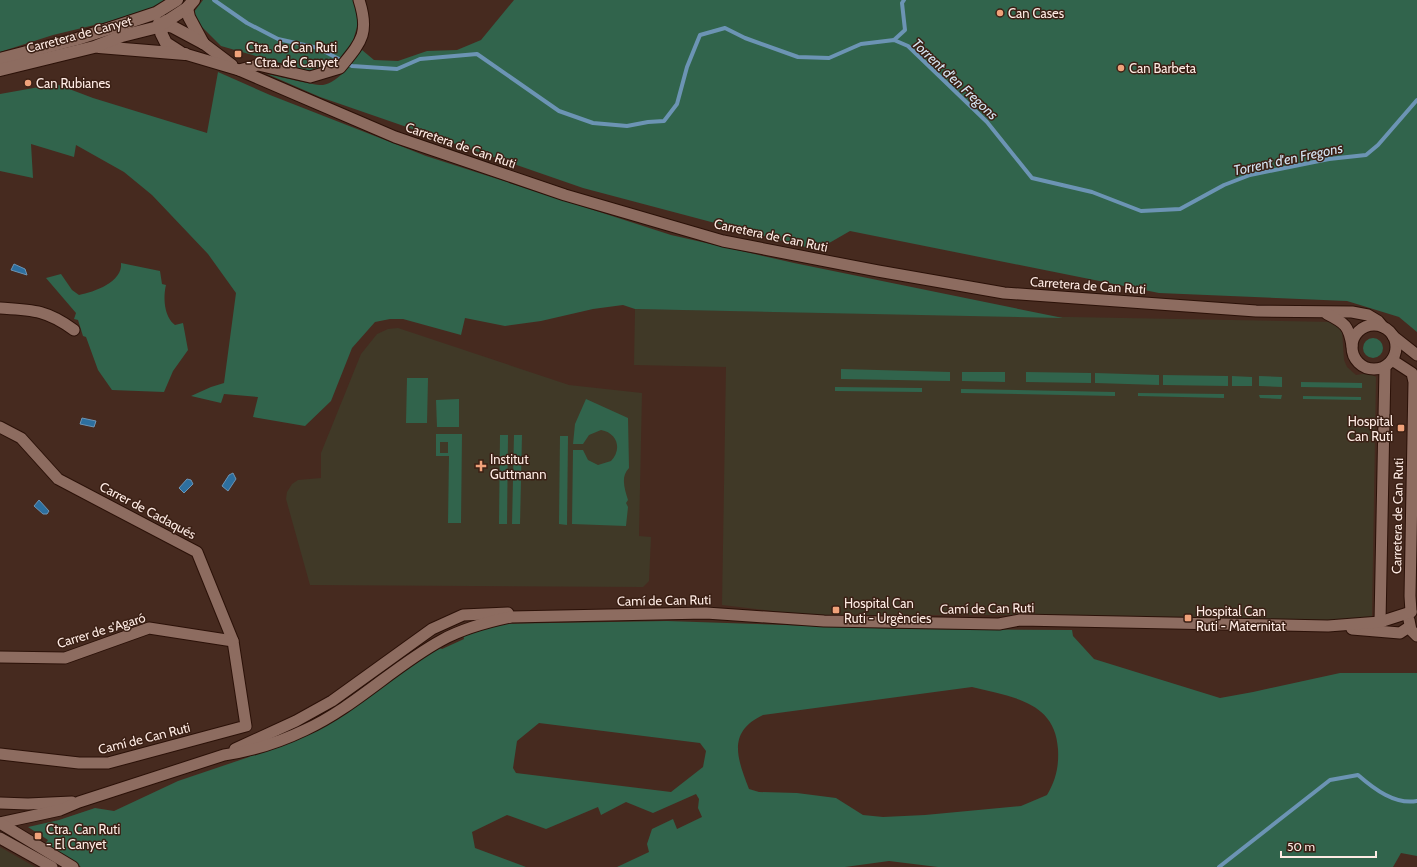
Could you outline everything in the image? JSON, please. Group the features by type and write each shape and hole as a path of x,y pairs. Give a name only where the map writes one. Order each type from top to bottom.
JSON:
{"street":[{"path":"239,70 258,65 310,77 340,68 352,54 364,33 363,12 359,0"},
{"path":"77,39 156,13 183,2 203,43"},
{"name":"Carretera de Canyet","path":"0,70 94,47 165,24 183,2"},
{"path":"77,39 101,37 153,21 165,24 203,43"},
{"path":"165,24 161,33 166,43 185,54"},
{"name":"Carretera de Canyet","path":"0,59 77,39"},
{"name":"Carretera de Can Ruti","path":"203,43 239,70"},
{"path":"94,47 185,54"},
{"name":"Carretera de Can Ruti","path":"185,54 239,70 395,137 565,195 723,241 878,271 1004,293 1256,311 1352,312 1368,315 1378,321 1383,327"},
{"path":"0,308 37,311 57,318 74,330"},
{"name":"Carretera de Can Ruti","path":"1322,312 1343,322 1350,334 1352,348"},
{"path":"1416,353 1383,327 1374,325 1366,327 1358,332 1353,339 1352,348 1357,361 1362,366 1376,369 1388,364 1405,367 1417,365"},
{"path":"1388,364 1396,348 1393,336"},
{"name":"Carretera de Can Ruti","path":"1380,622 1388,364"},
{"name":"Carretera de Can Ruti","path":"1405,367 1412,373 1414,386 1410,588 1414,610 1408,620 1409,627"},
{"name":"Carrer de Cadaqués","path":"0,427 21,438 58,479 197,552 233,641 246,726"},
{"name":"Camí de Can Ruti","path":"224,755 240,746 296,721 340,696 428,633 463,614 501,612 527,615 706,613 824,621 999,624 1020,620 1328,626 1380,622 1414,610"},
{"name":"Camí de Can Ruti","path":"0,823 60,810 79,802 224,755 243,752 296,734 352,703 404,665 442,640 474,626 490,621 527,615"},
{"name":"Camí de Can Ruti","path":"428,633 438,634 465,625 474,626"},
{"name":"Camí de Can Ruti","path":"1328,626 1373,632 1400,633 1409,627"},
{"path":"1409,627 1417,636"},
{"name":"Carrer de s'Agaró","path":"0,657 65,658 149,628 233,641"},
{"name":"Camí de Can Ruti","path":"382,682 385,672 425,641 428,633"},
{"name":"Camí de Can Ruti","path":"296,734 328,710 340,696"},
{"name":"Camí de Can Ruti","path":"0,754 79,763 108,763 246,726"},
{"name":"Camí de Can Ruti","path":"0,802 28,804 79,802"},
{"path":"0,823 73,867"},
{"path":"0,838 52,867"}],"shaded area":[{"path":"635,309 1333,322 1342,330 1344,360 1347,367 1356,375 1369,373 1376,377 1372,617 1365,621 1023,615 805,615 722,605 726,367 634,365"},
{"name":"Institut Guttmann","path":"398,328 569,385 642,393 639,536 651,537 649,581 643,587 310,585 286,499 287,492 292,484 298,480 321,478 321,453 361,354 377,334 388,329"},
{"path":"0,847 35,867 0,867"}],"green space":[{"path":"0,0 167,0 160,5 107,22 53,35 0,52"},
{"path":"203,0 354,0 359,20 350,51 337,68 316,73 221,46 198,23 194,12"},
{"path":"514,0 1417,0 1417,332 1399,317 1347,301 1159,293 850,231 817,250 583,188 320,97 267,74 323,85 340,76 362,50 374,60 398,61 427,51 457,50 481,40"},
{"path":"218,72 270,95 426,156 671,235 794,263 1063,318 635,309 623,305 593,309 541,321 505,326 465,318 461,335 403,319 390,319 375,322 352,348 331,401 305,426 253,417 258,397 224,394 221,403 191,396 224,383 236,293 208,254 152,195 124,172 76,145 74,157 31,144 33,178 0,171 0,94 56,84 93,98 207,133"},
{"path":"121,263 160,271 162,284 166,285 165,306 169,317 175,325 183,323 188,350 173,371 164,392 112,390 98,370 86,337 83,336 78,320 74,319 76,313 46,278 61,274 72,290 79,295 99,289 113,281 120,270"},
{"path":"1373,338 1380,341 1383,348 1380,355 1373,358 1366,355 1363,348 1366,341"},
{"path":"841,369 950,372 950,381 841,379"},
{"path":"962,372 1005,372 1005,382 962,381"},
{"path":"1026,372 1091,373 1091,383 1026,382"},
{"path":"1095,373 1159,375 1159,385 1095,383"},
{"path":"1163,375 1228,376 1228,386 1163,385"},
{"path":"1232,376 1252,377 1252,386 1232,386"},
{"path":"1259,376 1282,377 1282,387 1259,386"},
{"path":"407,378 428,378 427,423 406,423"},
{"path":"1301,382 1362,383 1362,388 1301,387"},
{"path":"835,387 922,388 922,392 835,391"},
{"path":"961,389 1115,392 1115,396 961,393"},
{"path":"1138,393 1224,394 1224,398 1138,396"},
{"path":"1259,395 1282,395 1281,399 1260,398"},
{"path":"1303,396 1361,397 1361,400 1303,399"},
{"path":"459,399 459,427 437,427 436,400"},
{"path":"586,399 628,418 629,468 624,479 628,500 626,503 628,507 626,526 572,524 573,450 583,450 588,460 598,465 611,461 617,447 615,438 607,432 601,430 589,435 583,444 573,444 575,424"},
{"path":"436,434 462,434 461,523 448,523 449,456 436,456","holes":["440,442 448,442 448,453 440,453"]},
{"path":"500,435 508,435 507,524 499,524"},
{"path":"514,435 522,435 520,524 512,524"},
{"path":"560,436 568,436 567,525 559,524"},
{"path":"667,621 903,629 1072,630 1073,636 1094,659 1220,698 1340,673 1417,673 1417,856 1401,853 1393,867 938,867 889,861 845,867 617,867 649,852 647,844 652,829 673,819 677,829 702,817 698,808 699,799 696,794 653,813 626,802 601,815 598,807 546,829 507,815 472,832 475,848 526,867 81,867 45,844 48,840 28,827 59,820 95,808 114,811 178,781 249,757 252,754 303,735 437,647 442,649 464,639 463,635 501,624","holes":["972,687 1001,694 1028,703 1039,710 1049,720 1055,733 1058,755 1055,778 1047,795 1021,806 925,815 883,817 863,815 836,798 797,793 759,792 749,789 741,767 738,747 744,729 763,715","539,723 700,743 706,751 703,767 671,792 516,773 513,768 517,741"]}],"water":[{"path":"14,264 25,269 27,275 11,270"},
{"path":"82,418 96,421 94,427 80,424"},
{"path":"233,473 236,479 228,491 222,486 229,475"},
{"path":"187,479 191,480 193,484 184,493 179,488"},
{"path":"39,500 49,511 47,514 43,514 34,506"}],"waterway":[{"name":"Torrent d'en Fregons","path":"214,0 247,23 278,39 318,48 352,66 397,69 420,59 477,54 559,111 593,123 627,126 664,121 677,104 687,67 700,35 725,28 745,38 798,57 829,58 861,44 894,40 908,46 987,122 1032,178 1092,192 1141,211 1180,209 1224,185 1250,175 1329,159 1366,155 1378,145 1417,100"},
{"path":"894,40 905,30 902,3 904,0"},
{"path":"1219,867 1330,780 1358,775 1385,795 1401,801 1417,801"}],"place":[{"name":"Can Cases","path":"1000,13"},
{"name":"Ctra. de Can Ruti - Ctra. de Canyet","path":"238,54"},
{"name":"Can Barbeta","path":"1121,68"},
{"name":"Can Rubianes","path":"28,83"},
{"name":"Hospital Can Ruti","path":"1401,428"},
{"name":"Institut Guttmann","path":"481,466"},
{"name":"Hospital Can Ruti - Urgències","path":"836,610"},
{"name":"Hospital Can Ruti - Maternitat","path":"1188,618"},
{"name":"Ctra. Can Ruti - El Canyet","path":"38,836"}]}
